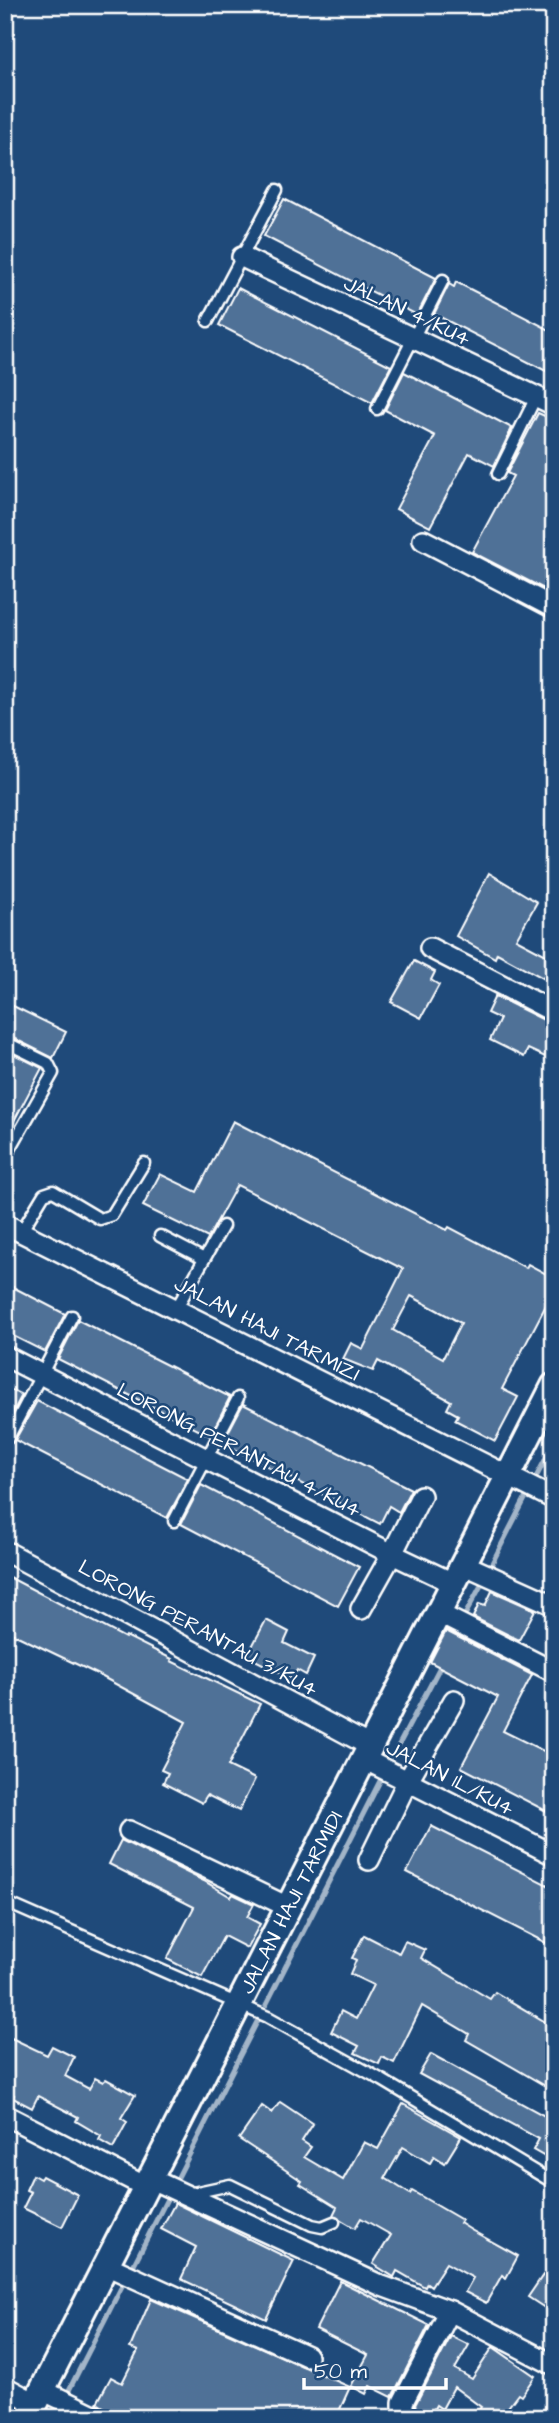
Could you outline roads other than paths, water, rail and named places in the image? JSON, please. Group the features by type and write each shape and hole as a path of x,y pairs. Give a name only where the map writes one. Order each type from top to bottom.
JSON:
{"street":[{"name":"JALAN 4/KU4","path":"242,257 545,401"},
{"path":"423,540 554,608"},
{"path":"430,948 554,1012"},
{"name":"JALAN HAJI TARMIZI","path":"13,1228 554,1499"},
{"name":"LORONG PERANTAU 4/KU4","path":"5,1356 392,1554 554,1605"},
{"name":"JALAN HAJI TARMIDI","path":"40,2402 106,2265 152,2183 286,1906 554,1386"},
{"path":"361,1609 421,1496"},
{"name":"LORONG PERANTAU 3/KU4","path":"5,1551 367,1752"},
{"path":"438,1614 554,1672"},
{"path":"369,1860 407,1782 454,1700"},
{"name":"JALAN 1L/KU4","path":"367,1752 407,1782 554,1855"},
{"path":"129,1831 286,1906"},
{"path":"5,2115 382,2286 450,2311 554,2365"},
{"path":"106,2265 307,2356"},
{"path":"407,2418 403,2412 403,2402 450,2311"},
{"path":"5,2387 40,2402 78,2407 100,2418"}],"lane":[{"path":"208,321 277,190"},
{"path":"377,409 443,280"},
{"path":"498,474 545,401"},
{"path":"5,1042 48,1063 53,1073 5,1158"},
{"path":"13,1228 44,1194 53,1191 100,1219 112,1215 144,1164"},
{"path":"176,1309 223,1226"},
{"path":"160,1236 204,1259"},
{"path":"8,1438 72,1316"},
{"path":"174,1521 239,1398"},
{"path":"5,1902 268,2017 382,2080 554,2183"},
{"path":"184,2195 230,2185 312,2225 322,2227 334,2222"}],"waterway":[{"path":"533,1483 554,1443"},
{"path":"488,1571 528,1493"},
{"path":"465,1615 485,1578"},
{"path":"393,1756 442,1663"},
{"path":"266,2005 381,1779"},
{"path":"176,2181 259,2018"},
{"path":"130,2272 169,2195"},
{"path":"66,2396 124,2282"},
{"path":"55,2418 61,2405"}]}
